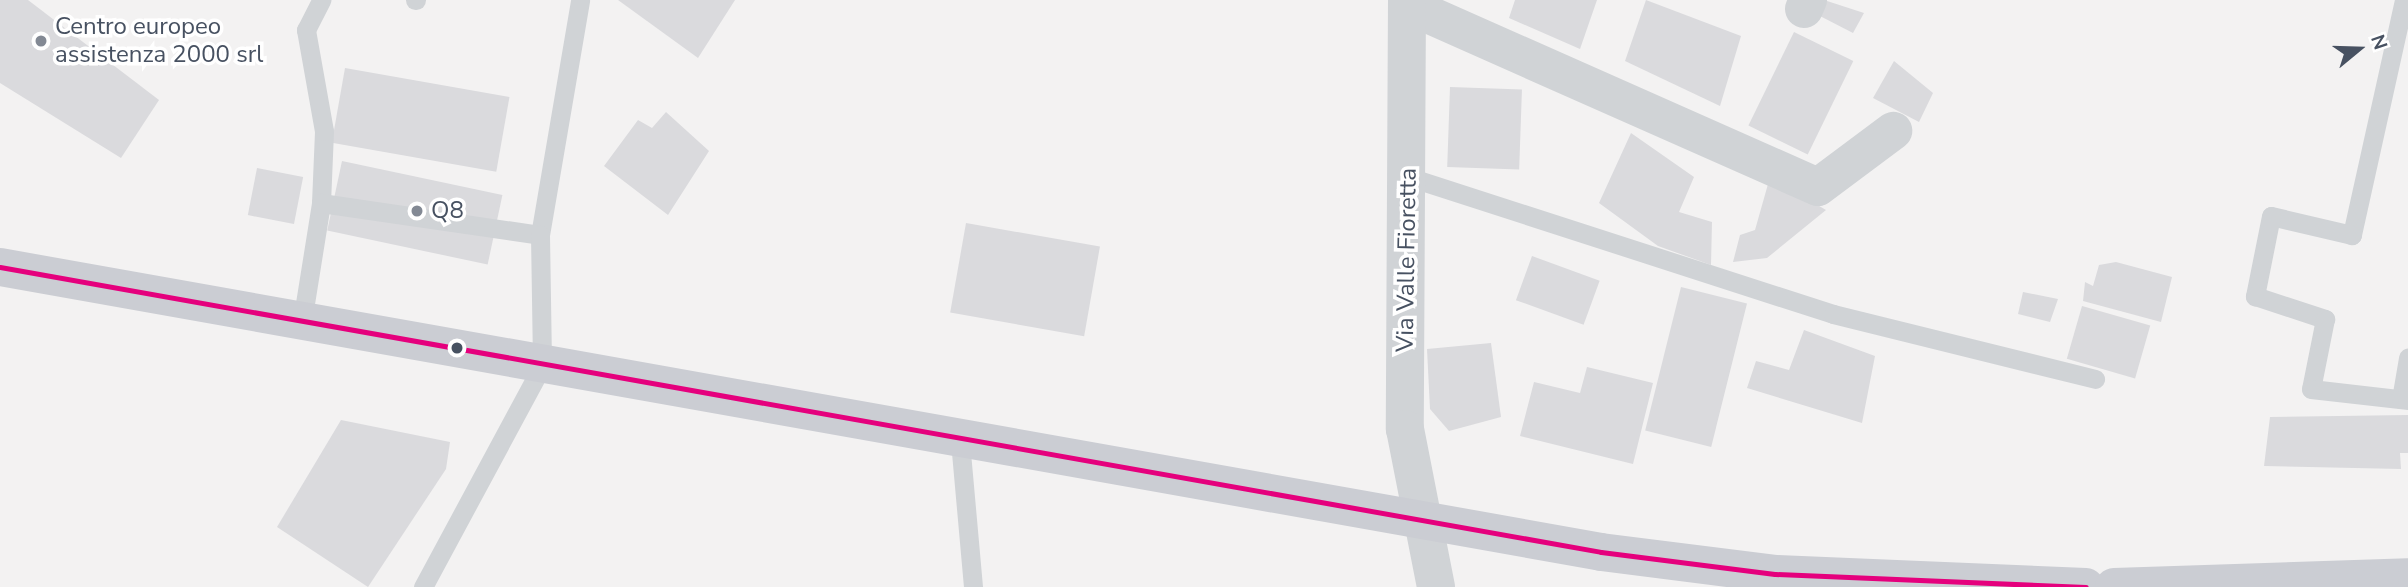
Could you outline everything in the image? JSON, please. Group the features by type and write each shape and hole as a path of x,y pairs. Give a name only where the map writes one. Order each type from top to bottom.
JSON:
{"main road":[{"path":"0,267 960,442 1426,518 1601,552 1775,574 2086,587"},
{"path":"2114,587 2408,577"}],"street":[{"path":"1406,2 1818,187 1893,131"},
{"name":"Via Valle Fioretta","path":"1406,2 1409,177 1405,429 1426,518 1436,587"}],"lane":[{"path":"302,322 321,203 324,131 306,30 321,0"},
{"path":"423,587 542,366 540,235 580,0"},
{"path":"2404,0 2352,235 2271,215 2255,296 2325,319 2311,389 2404,399 2408,358"},
{"path":"1409,177 1833,313 2095,379"},
{"path":"321,203 540,235"},
{"path":"960,442 973,587"}],"building":[{"name":"Centro europeo assistenza 2000 srl","path":"0,0 28,0 159,100 121,158 0,83"},
{"path":"618,0 735,0 698,58"},
{"path":"1515,0 1597,0 1580,49 1509,18"},
{"path":"1646,0 1741,36 1720,106 1625,61"},
{"path":"1824,0 1864,13 1853,33 1818,15"},
{"path":"1794,32 1853,61 1808,154 1748,125"},
{"path":"1894,61 1933,93 1919,122 1873,98"},
{"path":"345,68 509,97 496,172 332,143"},
{"path":"1450,87 1522,90 1519,169 1447,167"},
{"path":"666,112 709,151 668,215 604,166 638,120 652,128"},
{"path":"1631,133 1694,177 1679,212 1712,222 1711,265 1658,246 1599,203"},
{"path":"342,161 502,195 488,265 327,230"},
{"path":"257,168 303,177 294,224 248,215"},
{"path":"1770,177 1826,210 1767,258 1733,262 1740,235 1755,230"},
{"path":"966,223 1100,247 1084,336 950,313"},
{"path":"1532,256 1600,281 1584,325 1516,300"},
{"path":"2116,262 2172,277 2161,322 2083,301 2085,282 2093,286 2099,265"},
{"path":"1681,287 1747,303 1711,447 1645,431"},
{"path":"2023,292 2058,299 2050,322 2018,314"},
{"path":"2082,306 2150,326 2135,378 2067,359"},
{"path":"1804,330 1875,356 1862,423 1747,388 1756,361 1789,370"},
{"path":"1491,343 1501,417 1449,431 1430,409 1427,349"},
{"path":"1587,367 1653,383 1633,464 1520,436 1534,382 1580,393"},
{"path":"2408,415 2408,453 2400,453 2401,469 2264,466 2270,417"},
{"path":"341,420 450,442 446,469 368,587 277,527"}],"transit line":[{"path":"0,267 1601,552 1775,574 2086,587"}],"place":[{"name":"Centro europeo assistenza 2000 srl","path":"41,41"},
{"name":"Q8","path":"417,211"}]}
